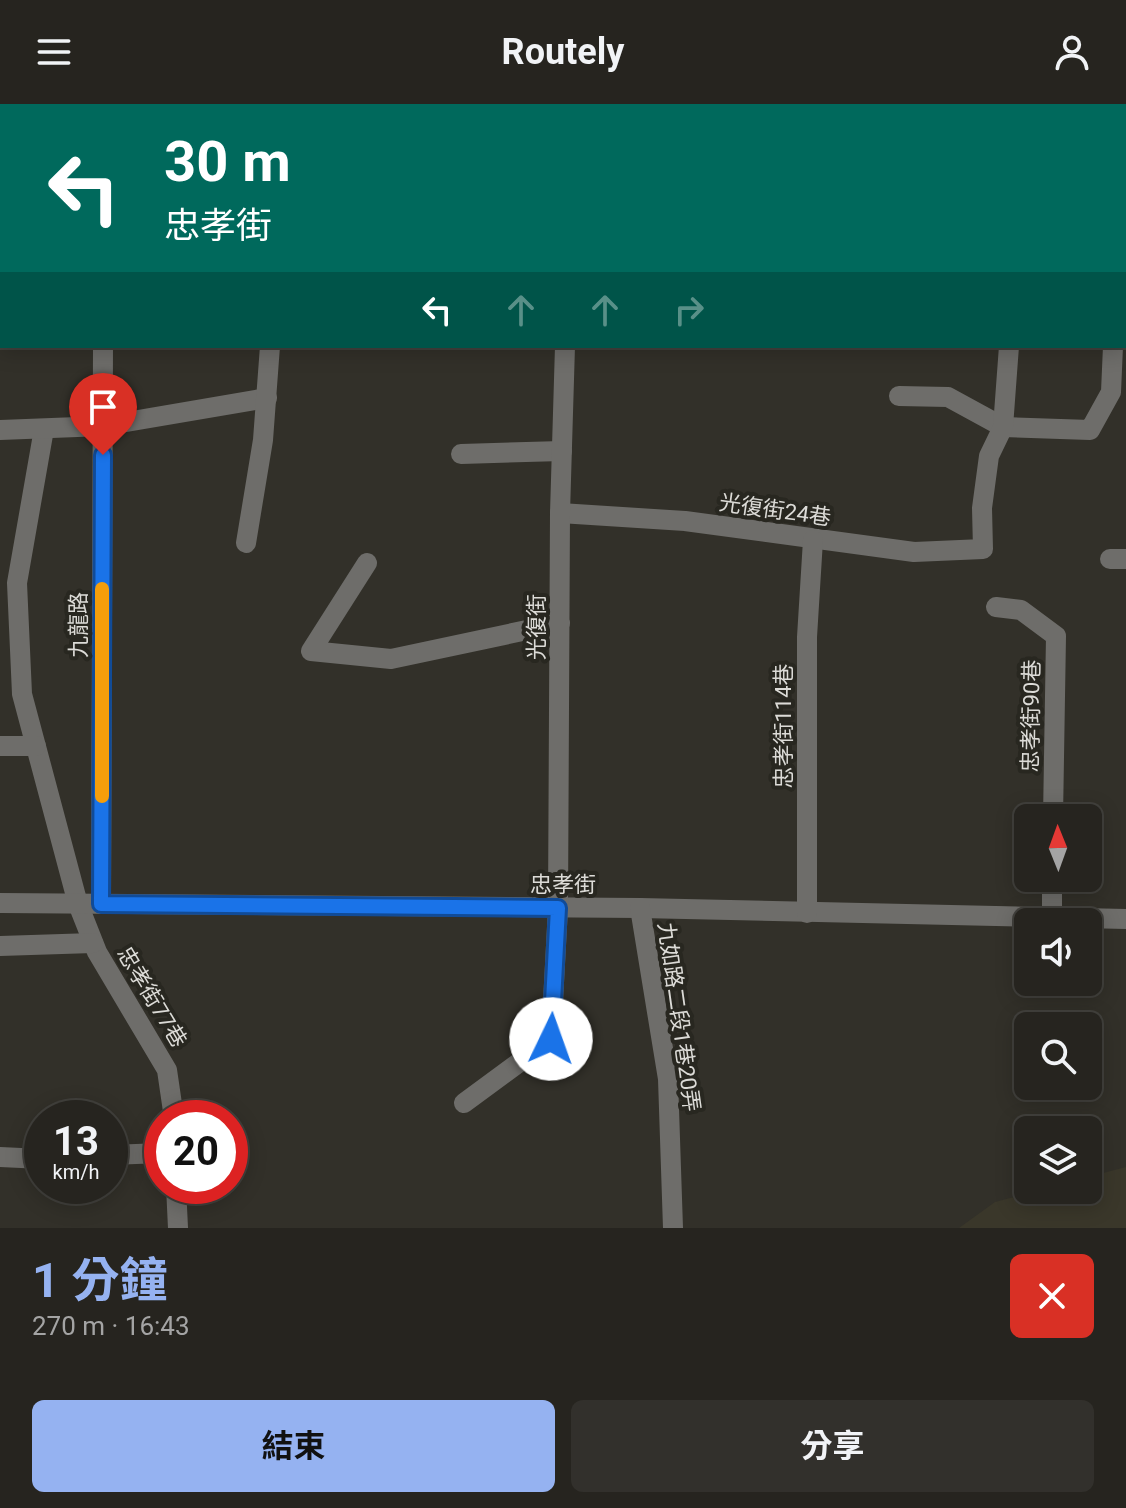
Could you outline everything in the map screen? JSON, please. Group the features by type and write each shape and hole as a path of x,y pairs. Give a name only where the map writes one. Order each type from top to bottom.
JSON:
{"street":[{"name":"九龍路","path":"101,904 103,348"},
{"path":"246,543 267,398 270,348"},
{"name":"光復街","path":"464,1103 551,1039 558,908 560,513 565,348"},
{"path":"1003,427 1009,348"},
{"path":"899,396 948,397 1003,427 1090,430 1119,395 1113,348"},
{"path":"0,430 103,426 267,398"},
{"name":"光復街24巷","path":"560,513 685,521 914,552 983,549 982,508 989,456 1003,427"},
{"name":"忠孝街77巷","path":"44,429 17,583 10,648 78,904 93,943 167,1070 171,1100"},
{"path":"461,454 562,451"},
{"name":"忠孝街114巷","path":"807,913 807,637 813,540"},
{"path":"367,563 311,651 391,659 560,623"},
{"name":"忠孝街90巷","path":"996,607 1021,610 1056,636 1053,804"},
{"path":"0,746 36,746"},
{"name":"忠孝街","path":"0,903 640,908 1014,917"},
{"name":"九如路二段1巷20弄","path":"640,908 668,1079 673,1228"},
{"name":"忠孝街","path":"1102,919 1126,919"},
{"path":"0,946 93,943"},
{"path":"0,1157 24,1158"},
{"path":"177,1204 178,1228"}],"shaded area":[{"path":"1126,1167 1126,1228 959,1228 995,1202 1014,1197 1014,1204 1102,1204 1102,1173"}],"slow traffic":[{"path":"102,589 102,796"}],"route":[{"path":"103,455 101,904 558,908 551,1039"}]}
